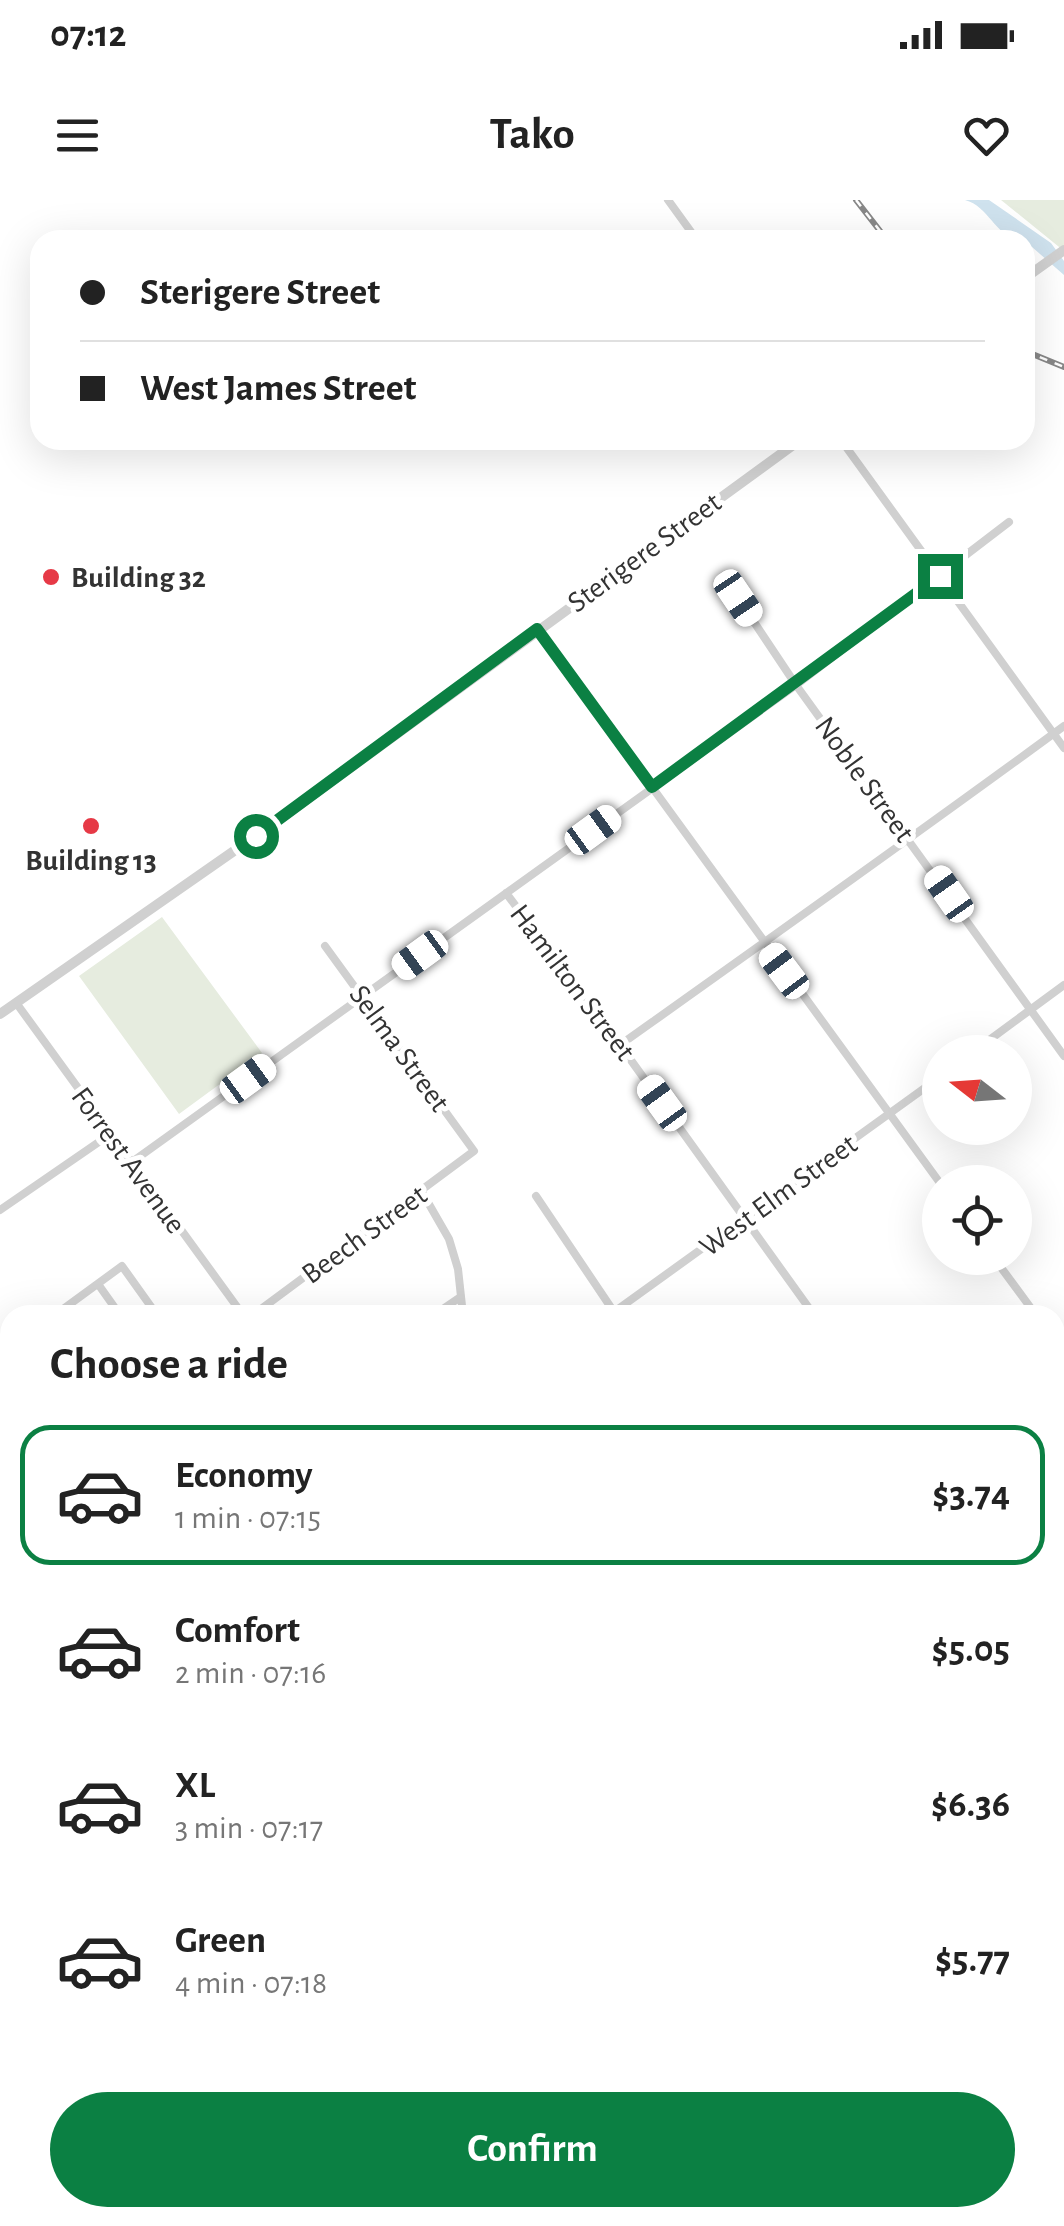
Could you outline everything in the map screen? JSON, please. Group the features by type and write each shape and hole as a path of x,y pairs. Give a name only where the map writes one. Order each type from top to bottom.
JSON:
{"street":[{"path":"668,200 690,230"},
{"path":"1035,270 1064,250"},
{"name":"Sterigere Street","path":"0,1014 287,814 786,450"},
{"path":"848,450 1064,748"},
{"path":"132,1162 796,685 1009,522"},
{"name":"Noble Street","path":"738,598 796,685 1064,1056"},
{"path":"537,629 762,943 928,1165"},
{"path":"620,1044 817,907 908,836 1064,726"},
{"name":"Hamilton Street","path":"506,894 620,1044 807,1305"},
{"name":"Selma Street","path":"324,946 474,1152"},
{"path":"996,1035 1064,984"},
{"name":"Forrest Avenue","path":"17,1004 236,1305"},
{"name":"West Elm Street","path":"626,1305 922,1091"},
{"path":"0,1210 109,1135"},
{"name":"Beech Street","path":"267,1305 474,1152"},
{"path":"422,1192 449,1238 458,1269 460,1305"},
{"path":"536,1196 610,1305"},
{"path":"69,1305 122,1266 150,1305"},
{"path":"1007,1275 1029,1305"},
{"path":"98,1284 113,1305"},
{"path":"448,1305 458,1298"}],"shaded area":[{"path":"1001,200 1064,200 1064,251 1006,204"},
{"path":"162,917 262,1053 179,1114 79,976"}],"water":[{"path":"965,200 989,200 1032,230 1001,230"},
{"path":"1035,232 1051,243 1064,261 1064,275 1035,250"}],"railway":[{"path":"856,200 879,230"},
{"path":"1035,355 1064,367"}],"place":[{"name":"Building 32","path":"51,577"},
{"name":"Building 13","path":"91,826"}],"route":[{"path":"256,836 537,629 652,787 940,576"}]}
